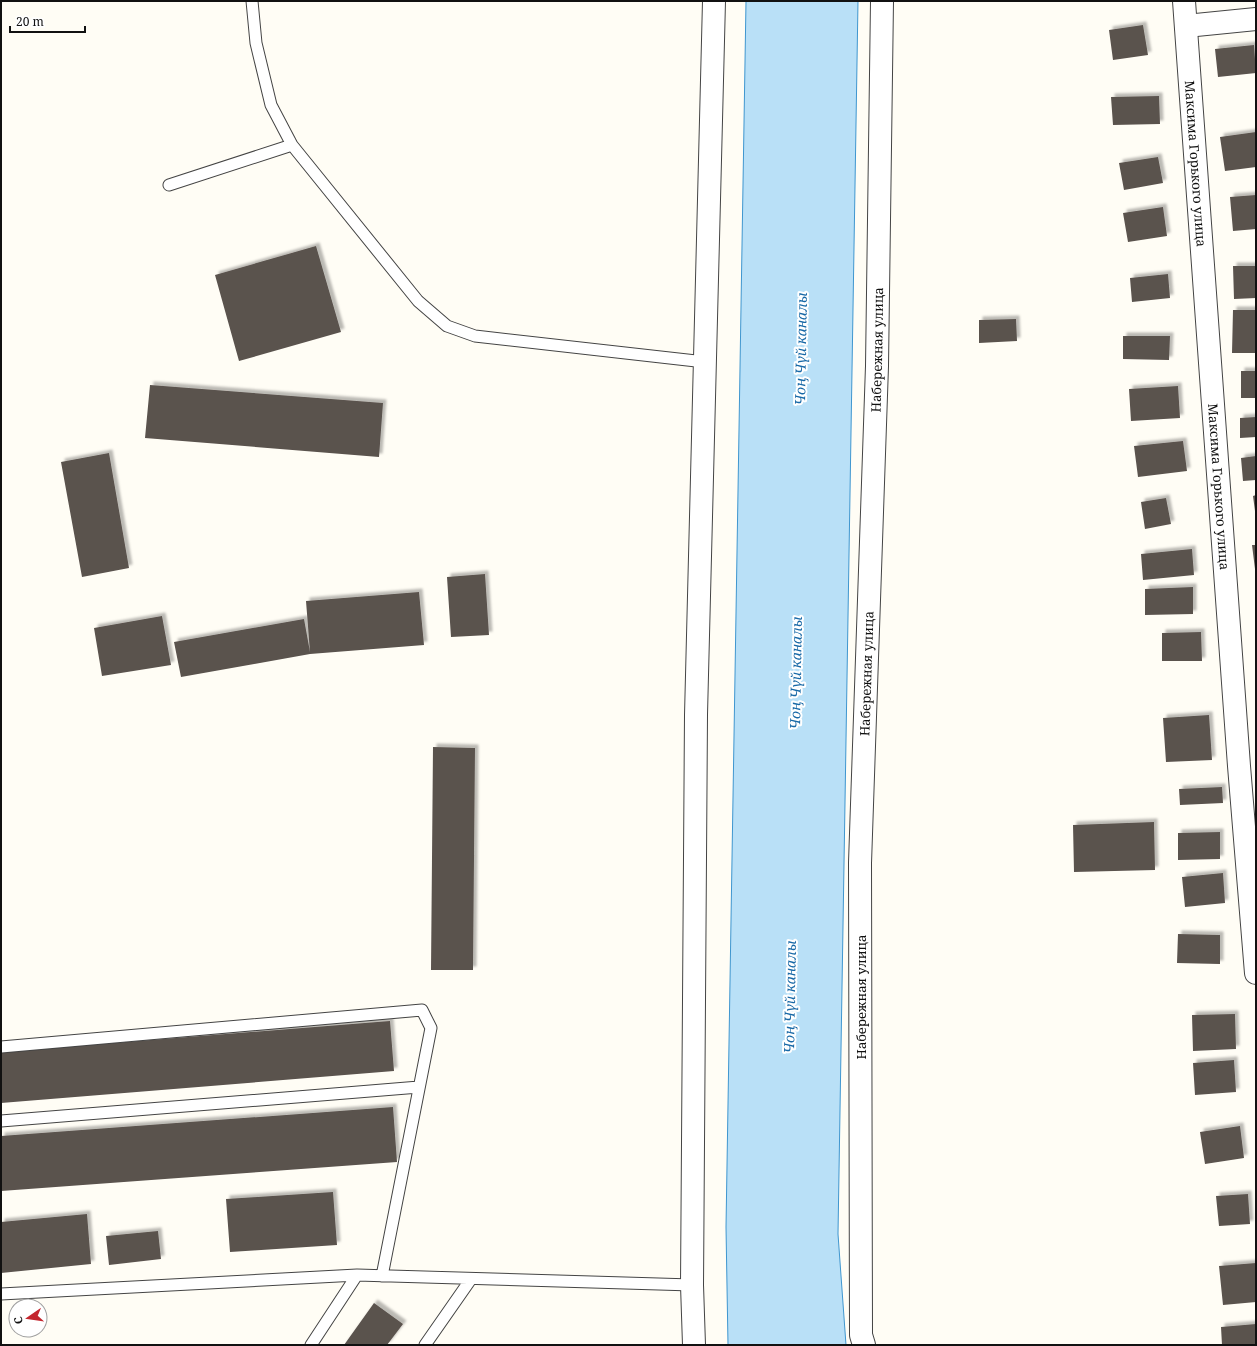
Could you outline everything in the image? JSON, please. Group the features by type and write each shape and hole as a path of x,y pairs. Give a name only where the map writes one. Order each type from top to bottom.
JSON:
{"street":[{"path":"694,1345 692,1285 696,715 714,1"},
{"name":"Набережная улица","path":"864,1345 861,1334 860,863 877,366 882,1"},
{"name":"Максима Горького улица","path":"1184,1 1248,765 1256,973"},
{"path":"1186,26 1256,19"}],"lane":[{"path":"252,1 256,43 271,104 292,145 418,301 447,326 475,336 705,362"},
{"path":"169,185 292,145"},
{"path":"1,1047 422,1010 431,1028 382,1276"},
{"path":"1,1121 419,1087"},
{"path":"1,1294 357,1276 692,1285"},
{"path":"311,1345 357,1276"},
{"path":"425,1345 471,1279"}],"water":[{"name":"Чоң Чүй каналы","path":"746,1 858,1 838,1234 846,1345 728,1345 726,1227"}],"building":[{"path":"1143,25 1148,55 1113,60 1109,30"},
{"path":"1254,45 1256,73 1218,77 1215,49"},
{"path":"1159,96 1160,124 1113,125 1111,97"},
{"path":"1256,132 1256,167 1225,171 1220,137"},
{"path":"1158,157 1163,183 1124,190 1119,163"},
{"path":"1256,195 1256,229 1233,231 1230,197"},
{"path":"1163,207 1167,236 1128,242 1123,213"},
{"path":"316,246 341,332 239,361 215,275"},
{"path":"1233,266 1256,266 1256,298 1234,299"},
{"path":"1168,274 1170,298 1132,302 1130,278"},
{"path":"1233,310 1256,310 1256,353 1232,353"},
{"path":"1016,319 1017,341 979,343 979,320"},
{"path":"1123,336 1170,336 1169,360 1123,359"},
{"path":"1241,371 1256,371 1256,398 1241,398"},
{"path":"150,385 383,403 379,457 145,438"},
{"path":"1178,386 1180,418 1131,421 1129,389"},
{"path":"1256,417 1256,437 1240,438 1240,418"},
{"path":"1183,441 1187,471 1138,477 1134,446"},
{"path":"109,453 129,568 82,577 61,462"},
{"path":"1256,456 1256,480 1243,481 1241,458"},
{"path":"1256,495 1256,511 1255,511 1253,496"},
{"path":"1166,498 1171,524 1145,529 1141,502"},
{"path":"1252,545 1256,545 1256,569 1255,569"},
{"path":"1192,549 1194,575 1143,580 1141,554"},
{"path":"485,574 489,635 451,637 447,577"},
{"path":"1193,587 1193,614 1145,615 1145,589"},
{"path":"419,592 424,645 310,654 181,677 174,642 304,619 310,652 306,601"},
{"path":"162,616 171,665 102,676 94,628"},
{"path":"1201,632 1202,661 1162,661 1162,633"},
{"path":"1209,715 1212,760 1166,762 1163,718"},
{"path":"433,747 475,748 473,970 431,970"},
{"path":"1222,787 1223,803 1180,805 1179,789"},
{"path":"1154,822 1155,870 1074,872 1073,825"},
{"path":"1220,832 1220,859 1178,860 1178,833"},
{"path":"1223,873 1225,903 1185,907 1182,877"},
{"path":"1178,934 1220,935 1220,964 1177,963"},
{"path":"1235,1014 1236,1049 1193,1051 1192,1015"},
{"path":"390,1021 394,1071 1,1103 1,1052"},
{"path":"1234,1060 1236,1092 1195,1095 1193,1063"},
{"path":"393,1107 397,1162 1,1191 1,1136"},
{"path":"1240,1126 1244,1158 1205,1164 1200,1132"},
{"path":"333,1192 337,1245 230,1252 226,1199"},
{"path":"1248,1194 1250,1224 1219,1226 1216,1196"},
{"path":"87,1214 91,1264 1,1273 1,1222"},
{"path":"158,1231 161,1259 109,1265 106,1236"},
{"path":"1256,1263 1256,1302 1223,1305 1219,1266"},
{"path":"374,1303 403,1324 387,1345 344,1345"},
{"path":"1256,1324 1256,1345 1222,1345 1221,1327"}]}
